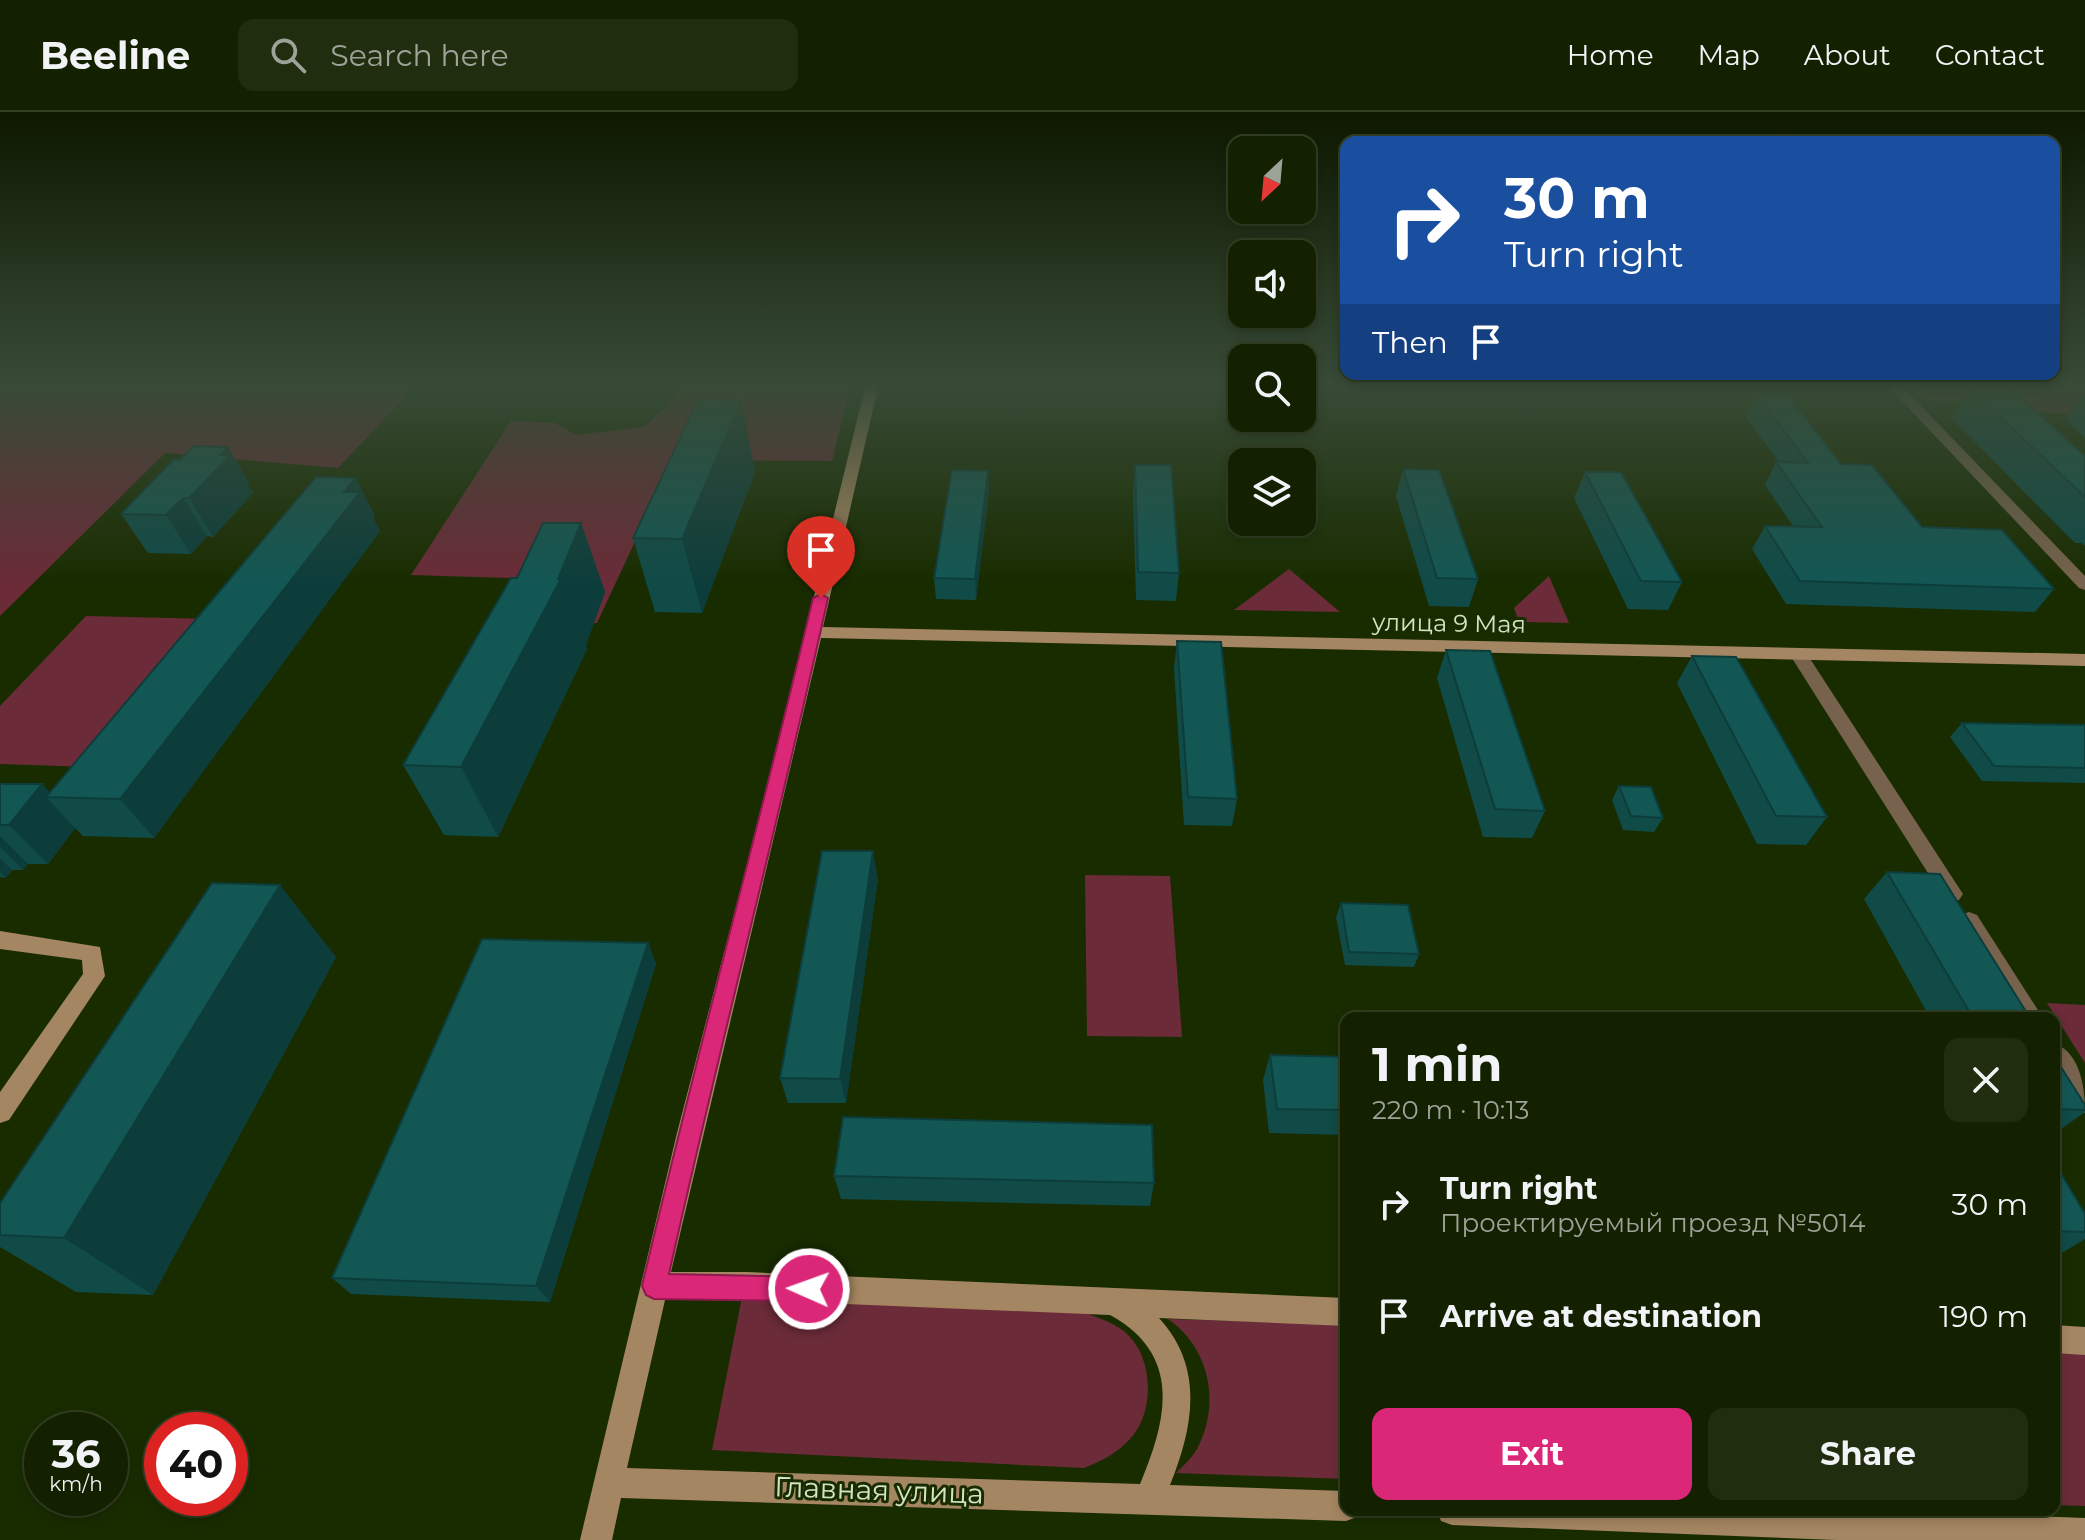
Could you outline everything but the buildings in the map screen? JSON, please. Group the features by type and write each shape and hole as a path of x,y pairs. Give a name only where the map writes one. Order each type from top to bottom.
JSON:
{"street":[{"path":"596,1540 689,1133 857,450"},
{"path":"1955,450 2085,585"},
{"name":"улица 9 Мая","path":"813,632 2085,660"},
{"path":"1799,655 2028,1012"},
{"path":"0,940 92,953 94,976 0,1112"},
{"path":"2060,1062 2085,1102"},
{"path":"654,1286 747,1286 1340,1312"},
{"path":"1109,1301 1139,1315 1160,1339 1175,1369 1180,1402 1171,1443 1149,1499"},
{"path":"2060,1339 2085,1341"},
{"name":"Главная улица","path":"609,1483 1340,1506"},
{"path":"1610,1516 2085,1534"}],"shaded area":[{"path":"0,450 355,450 338,468 165,453 0,616"},
{"path":"492,450 835,450 832,461 673,460 597,623 523,627 548,579 411,575"},
{"path":"1289,569 1340,612 1234,610"},
{"path":"1549,576 1569,623 1519,622 1514,608"},
{"path":"86,616 213,619 90,767 0,764 0,706"},
{"path":"1085,875 1170,876 1182,1037 1087,1036"},
{"path":"2047,1003 2085,1005 2085,1063 2060,1024 2060,1012 2053,1012"},
{"path":"742,1297 1086,1313 1120,1328 1137,1347 1147,1373 1147,1402 1138,1428 1130,1439 1109,1456 1084,1468 712,1450"},
{"path":"1168,1319 1340,1324 1340,1479 1176,1473 1197,1449 1204,1432 1209,1396 1202,1361 1182,1331"},
{"path":"2060,1348 2085,1349 2085,1506 2060,1505"}],"route":[{"path":"809,1289 654,1286 821,598"}]}
